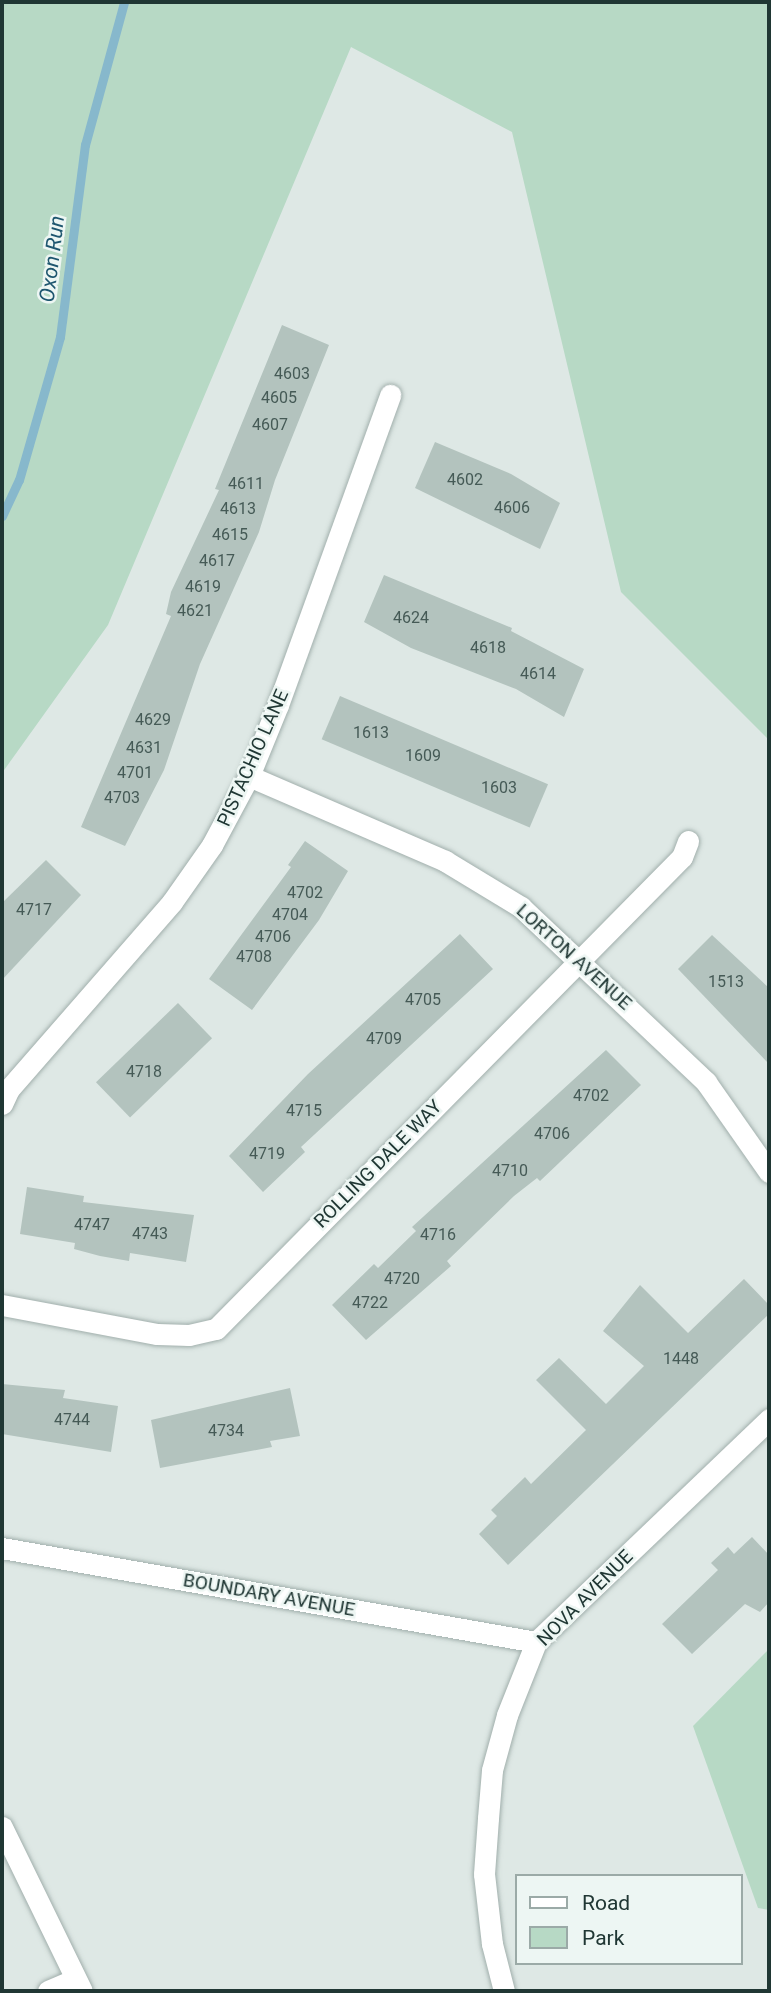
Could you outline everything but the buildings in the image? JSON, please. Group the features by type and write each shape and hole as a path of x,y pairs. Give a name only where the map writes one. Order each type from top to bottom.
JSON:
{"street":[{"name":"PISTACHIO LANE","path":"2,1104 9,1089 190,879 249,776 390,395"},
{"name":"LORTON AVENUE","path":"249,776 445,861 488,885 538,921 706,1082 769,1172"},
{"name":"ROLLING DALE WAY","path":"2,1305 157,1334 189,1335 216,1329 682,857 688,841"},
{"name":"NOVA AVENUE","path":"505,1991 492,1944 484,1874 492,1770 507,1715 536,1642 769,1419"},
{"name":"BOUNDARY AVENUE","path":"2,1548 536,1642"},
{"path":"2,1827 79,1985 48,1991"}],"green space":[{"path":"2,2 769,2 769,740 621,592 512,132 351,47 108,625 2,773"},
{"path":"769,1649 769,1910 758,1908 693,1726"}],"waterway":[{"name":"Oxon Run","path":"2,516 19,480 60,337 85,145 124,2"}]}
